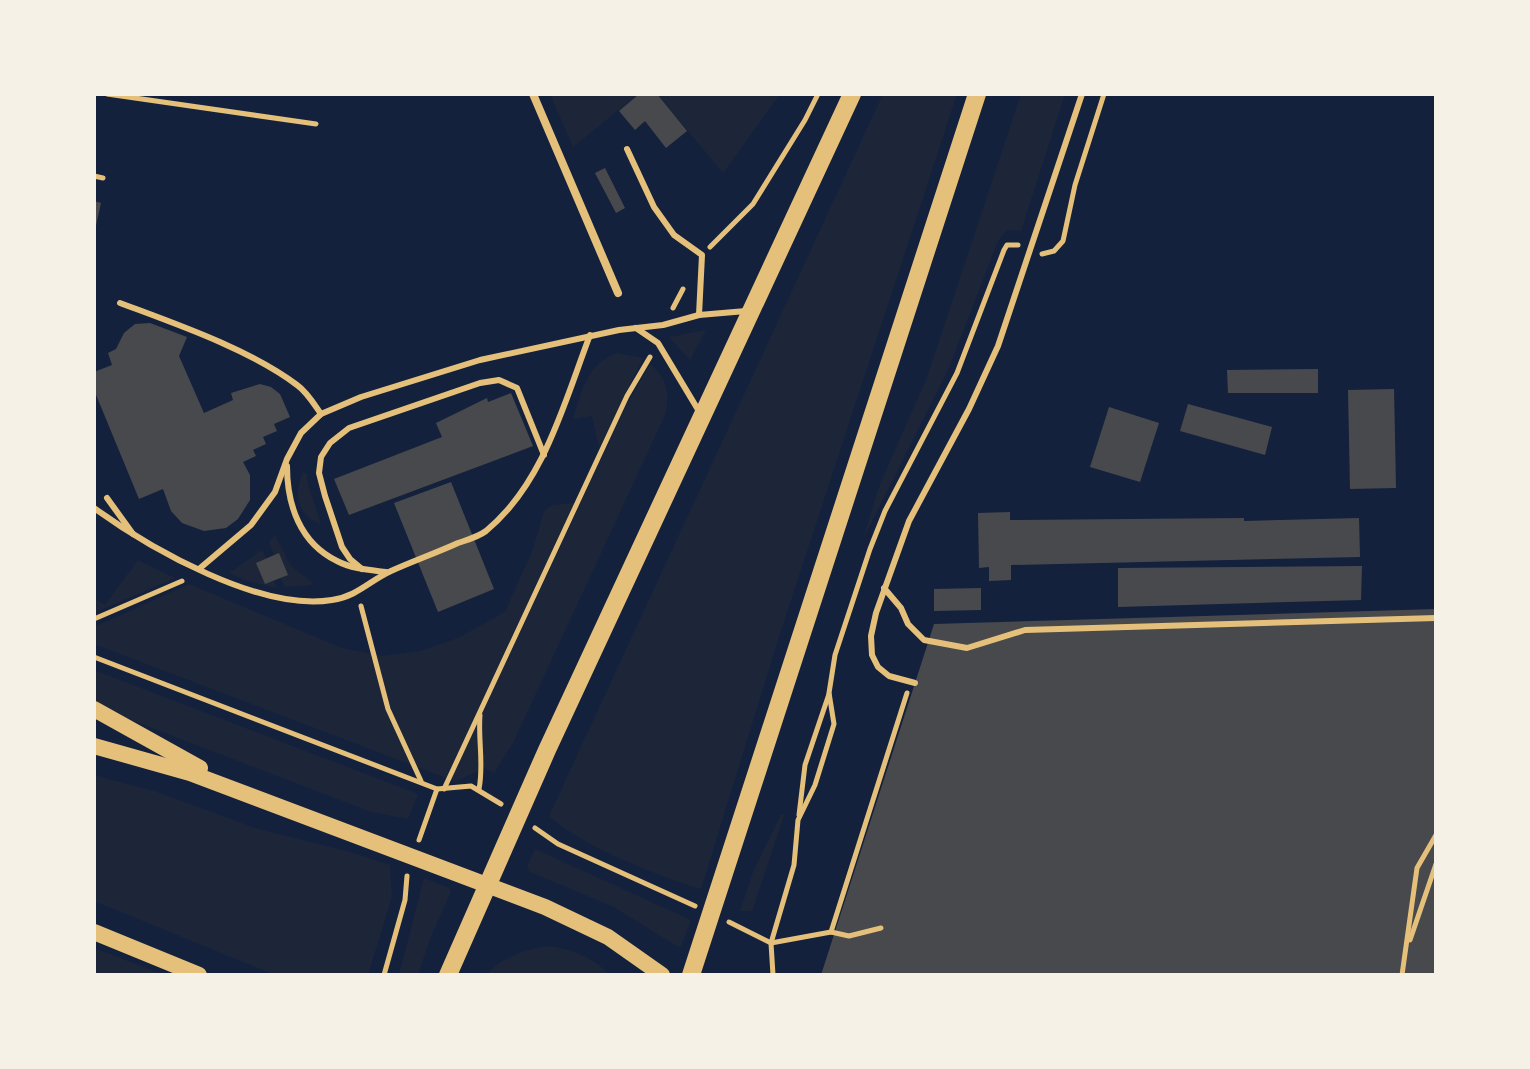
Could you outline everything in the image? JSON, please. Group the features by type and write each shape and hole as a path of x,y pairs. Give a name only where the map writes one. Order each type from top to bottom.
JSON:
{"main road":[{"path":"448,975 486,885 852,94"},
{"path":"691,975 977,94"},
{"path":"94,709 240,791"},
{"path":"94,746 158,762 240,791 486,885 592,928 627,948 662,975"},
{"path":"94,932 199,975"}],"street":[{"path":"533,94 618,293"}],"lane":[{"path":"913,683 889,676 878,667 872,655 871,636 884,588 909,521 969,409 998,346 1082,94"},
{"path":"627,149 654,207 674,235 702,255 699,315"},
{"path":"120,303 224,344 270,368 299,386 321,414"},
{"path":"199,569 251,525 275,492 301,433 321,414 361,397 480,360 590,335 663,325 699,315 751,310"},
{"path":"636,328 658,343 702,416"},
{"path":"94,508 135,538 199,569 258,592 301,603 332,600 358,593 388,573 484,533 509,506 544,455 590,335"},
{"path":"362,569 342,547 319,473 321,457 330,443 349,428 480,383 499,380 517,388 544,455"},
{"path":"287,459 287,491 295,518 316,547 338,562 388,573"},
{"path":"107,498 135,538"},
{"path":"884,588 901,608 908,624 924,640 967,648 1025,630 1436,618"}],"path":[{"path":"107,94 316,124"},
{"path":"663,325 702,255 753,204 818,94"},
{"path":"1041,253 1050,253 1063,241 1075,185 1104,94"},
{"path":"94,176 103,178"},
{"path":"1002,257 1007,245 1018,246"},
{"path":"427,818 481,711 627,396 658,343"},
{"path":"94,619 182,581"},
{"path":"358,593 388,709 422,782"},
{"path":"94,657 441,789 471,786 481,790 481,711"},
{"path":"831,932 913,683"},
{"path":"798,820 805,765 829,693"},
{"path":"542,833 558,844 695,906"},
{"path":"1406,952 1417,868 1436,835"},
{"path":"1400,975 1436,864"},
{"path":"384,975 405,900 408,871"},
{"path":"735,925 771,943 831,932 849,936 881,928"},
{"path":"771,943 773,975"}],"shaded area":[{"path":"550,94 638,94 573,147"},
{"path":"657,94 780,94 723,173"},
{"path":"883,94 957,94 778,640 701,889 621,859 580,838 549,816"},
{"path":"1021,94 1065,94 1021,231 1007,230 998,241 948,370 863,539 880,484 926,380"},
{"path":"706,330 690,360 669,337"},
{"path":"617,353 643,358 599,448 592,416 573,419 592,371"},
{"path":"650,364 661,375 666,387 665,415 514,741 494,773 485,768 455,782 451,780 626,406"},
{"path":"303,472 307,474 321,524 307,516 299,503 298,488"},
{"path":"574,503 446,778 94,644 94,627 189,584 342,648 383,656 420,651 458,638 505,612 533,549 544,511 553,505"},
{"path":"275,535 291,566 312,582 311,585 285,587 280,578 274,581 277,588 229,573 262,550 266,558 274,555 269,542"},
{"path":"138,560 175,578 94,613 94,598 105,605"},
{"path":"94,670 418,794 408,819 371,812 126,718 94,701"},
{"path":"94,775 157,792 258,829 390,865 392,897 368,975 275,975 94,901"},
{"path":"781,814 784,815 752,911 740,911 753,872"},
{"path":"535,849 691,920 681,946 614,907 530,872 527,866"},
{"path":"424,878 449,888 451,892 418,975 399,975"},
{"path":"548,946 582,955 610,975 485,975 514,955"},
{"path":"94,948 165,975 94,975"}],"building":[{"path":"639,94 657,94 687,131 666,148 645,121 635,130 619,111"},
{"path":"605,168 625,208 616,213 595,173"},
{"path":"94,201 101,203 95,230 94,230"},
{"path":"150,323 187,337 179,356 204,413 233,400 231,393 260,384 280,394 290,417 274,424 277,431 263,437 266,444 253,450 256,456 243,462 250,475 250,500 238,519 226,528 204,531 182,523 171,511 163,489 139,499 94,390 94,372 112,365 108,353 116,349 124,333 135,324"},
{"path":"1318,369 1318,393 1228,393 1227,370"},
{"path":"1394,389 1396,488 1350,489 1348,390"},
{"path":"511,393 533,446 349,515 334,479 442,437 436,423 487,398 488,402"},
{"path":"1188,404 1272,427 1265,455 1180,431"},
{"path":"1109,407 1159,423 1140,482 1090,467"},
{"path":"451,482 494,589 438,612 394,503"},
{"path":"1010,512 1010,520 1359,518 1360,557 1011,565 1011,580 989,581 989,567 979,568 978,513"},
{"path":"279,553 288,575 265,584 256,563"},
{"path":"1362,566 1361,600 1118,607 1118,568"},
{"path":"981,588 981,610 934,611 934,589"},
{"path":"1436,609 1436,975 821,975 934,624"}]}
